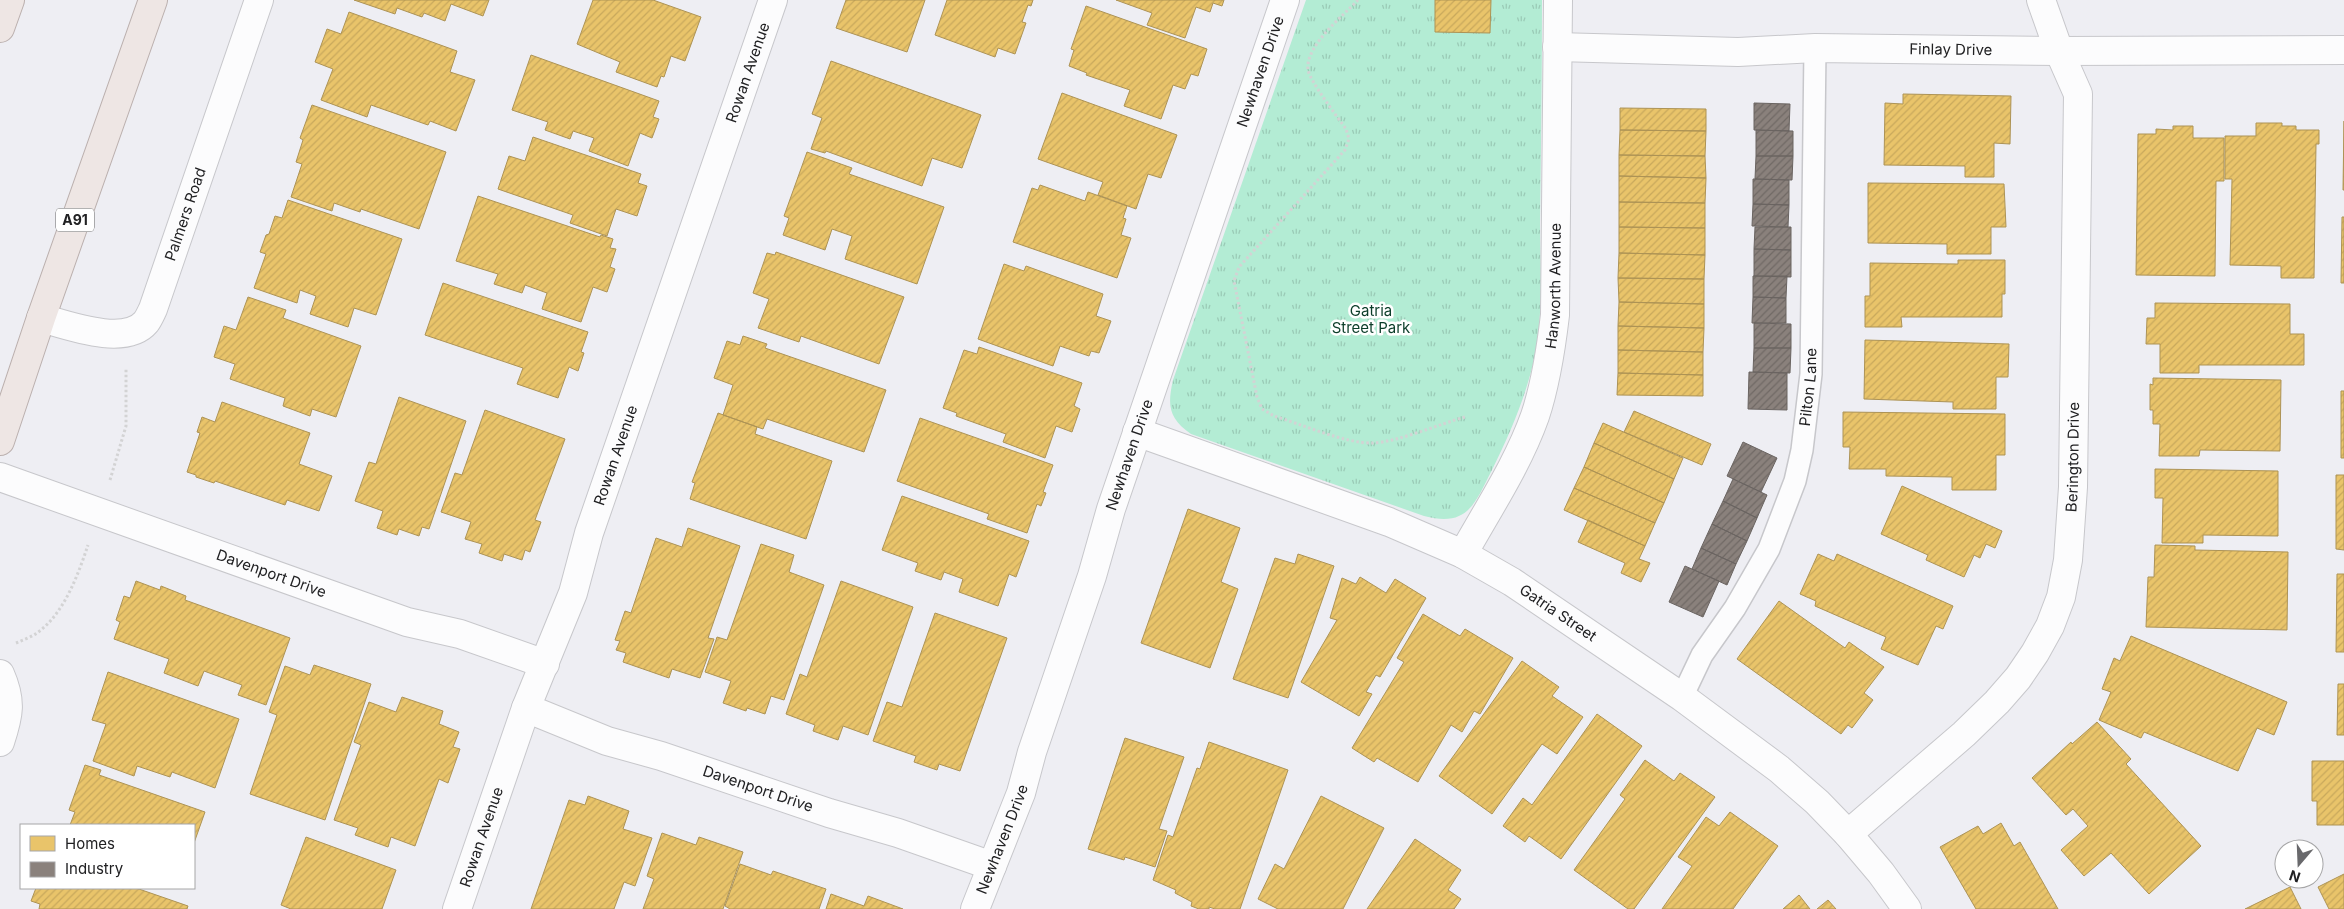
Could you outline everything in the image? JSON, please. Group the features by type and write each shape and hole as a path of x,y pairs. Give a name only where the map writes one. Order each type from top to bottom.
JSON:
{"highway":[{"path":"0,28 10,0"},
{"name":"A91","path":"0,441 41,318 153,0"}],"street":[{"name":"Palmers Road","path":"41,318 104,334 125,333 145,324 153,308 259,0"},
{"name":"Rowan Avenue","path":"457,909 526,708 573,593 593,524 773,0"},
{"name":"Newhaven Drive","path":"975,909 1021,793 1032,752 1092,576 1111,509 1286,0"},
{"name":"Hanworth Avenue","path":"1463,554 1510,470 1528,433 1535,416 1550,355 1555,315 1558,0"},
{"name":"Berington Drive","path":"1848,834 1964,734 1997,702 2018,678 2035,653 2050,626 2061,597 2068,560 2073,487 2078,94 2059,50 2041,0"},
{"name":"Finlay Drive","path":"1557,47 1738,52 1815,48 2344,50"},
{"name":"Gatria Street","path":"1137,432 1389,522 1463,554 1512,582 1682,697 1779,768 1817,802 1848,834 1881,873 1907,909"},
{"name":"Davenport Drive","path":"0,477 407,622 460,634 545,664"},
{"path":"0,674 9,706 8,719 0,742"},
{"name":"Davenport Drive","path":"526,708 607,741 661,756 829,813 898,833 992,866"}],"lane":[{"name":"Pilton Lane","path":"1682,697 1702,655 1736,608 1769,549 1794,481 1802,450 1811,374 1815,48"}],"path":[{"path":"1358,0 1314,47 1308,59 1308,72 1346,129 1349,139 1345,150 1239,267 1234,281 1258,397 1262,409 1274,416 1359,443 1375,443 1390,440 1465,417"}],"green space":[{"name":"Gatria Street Park","path":"1306,0 1542,0 1541,294 1539,330 1533,364 1521,405 1492,470 1475,502 1468,510 1451,519 1424,516 1191,434 1178,423 1170,405 1173,380"}],"building: Homes":[{"path":"354,0 489,0 483,16 451,4 445,21 424,13 422,17 397,8 395,14"},
{"path":"593,0 653,0 701,17 685,61 671,56 664,77 661,76 657,87 616,72 620,62 577,44"},
{"path":"846,0 925,0 907,52 836,28"},
{"path":"947,0 1033,0 1031,6 1028,5 1022,22 1026,23 1015,54 998,48 995,57 935,35"},
{"path":"1116,0 1224,0 1222,6 1213,3 1210,12 1196,7 1185,38 1147,25 1152,13"},
{"path":"1435,0 1491,0 1490,33 1435,32"},
{"path":"1086,6 1207,49 1198,76 1191,74 1185,89 1173,85 1161,119 1124,106 1130,90 1086,75 1087,73 1069,66 1074,50 1071,49"},
{"path":"349,12 457,51 450,72 475,80 456,131 430,121 428,125 371,105 367,117 321,100 333,69 315,62 327,29 341,34"},
{"path":"531,55 659,101 653,117 659,119 652,138 640,133 628,166 589,151 594,138 573,131 570,139 545,130 548,122 512,110"},
{"path":"831,61 981,115 962,168 932,158 922,186 826,151 825,153 811,149 822,118 812,114"},
{"path":"1062,93 1177,135 1161,178 1148,174 1136,209 1098,195 1103,182 1038,159"},
{"path":"1903,94 2011,96 2010,144 1994,143 1994,177 1965,177 1965,166 1884,165 1885,103 1903,104"},
{"path":"312,105 446,152 419,229 361,209 360,212 334,203 332,211 291,197 302,164 296,162 303,140 300,138"},
{"path":"1620,108 1706,109 1706,131 1620,130"},
{"path":"2344,121 2344,190 2343,190"},
{"path":"2256,123 2282,123 2282,126 2296,126 2296,130 2319,130 2319,144 2316,144 2314,278 2281,278 2281,266 2230,265 2232,179 2225,179 2225,136 2256,136"},
{"path":"2173,126 2193,126 2193,138 2224,138 2224,181 2216,181 2215,276 2136,275 2138,134 2156,134 2156,129 2173,130"},
{"path":"1620,130 1706,131 1705,156 1619,155"},
{"path":"533,137 641,174 638,183 647,186 637,216 616,209 607,236 570,223 573,215 498,189 509,156 525,161"},
{"path":"807,152 852,168 849,174 944,207 917,284 845,259 852,236 832,229 825,250 783,235 789,218 784,216"},
{"path":"1619,155 1705,156 1706,178 1619,176"},
{"path":"1619,176 1706,178 1705,203 1619,202"},
{"path":"1868,183 2004,184 2006,227 1991,227 1991,254 1947,254 1947,244 1868,243"},
{"path":"1040,185 1085,201 1088,192 1127,206 1123,218 1126,219 1121,235 1131,238 1117,278 1013,242 1032,188 1038,190"},
{"path":"478,196 600,237 601,235 613,239 610,248 616,249 610,267 615,269 607,292 593,287 581,322 542,309 547,293 525,285 522,293 494,284 498,274 456,261"},
{"path":"288,200 402,239 376,315 354,308 348,327 310,314 316,296 300,290 297,303 254,288 266,254 260,252 266,235 269,234 275,216 282,218"},
{"path":"1619,202 1705,203 1705,228 1619,227"},
{"path":"2342,217 2344,217 2344,283 2341,283"},
{"path":"1619,227 1705,228 1705,255 1619,253"},
{"path":"776,252 904,297 879,364 801,336 799,342 758,328 769,299 753,293 767,253 775,255"},
{"path":"1619,253 1705,255 1704,279 1618,278"},
{"path":"1958,260 2005,260 2005,294 2002,294 2002,317 1901,317 1902,327 1865,327 1865,296 1870,296 1870,263 1958,264"},
{"path":"1004,264 1024,271 1026,266 1103,294 1096,316 1111,321 1099,353 1091,351 1089,356 1060,346 1053,366 978,339"},
{"path":"1618,278 1704,279 1704,304 1619,302"},
{"path":"443,283 588,332 581,352 584,353 578,371 569,367 558,398 517,384 523,368 425,335"},
{"path":"248,297 286,310 283,318 361,346 336,417 312,409 310,416 283,406 285,398 230,379 235,364 214,357 224,326 236,330"},
{"path":"1619,302 1704,304 1704,328 1618,326"},
{"path":"2155,303 2290,304 2290,334 2304,334 2304,365 2199,365 2199,373 2160,373 2160,344 2146,344 2147,318 2155,318"},
{"path":"1618,326 1704,328 1703,352 1618,350"},
{"path":"743,336 767,344 765,348 886,390 864,452 767,419 763,429 723,415 733,385 714,378 727,341 740,345"},
{"path":"1865,340 2009,344 2008,377 1996,377 1996,409 1953,409 1953,402 1864,399"},
{"path":"979,347 1082,383 1074,406 1080,409 1072,432 1056,426 1045,458 1003,442 1006,434 956,416 957,413 943,408 964,350 977,354"},
{"path":"1618,350 1703,352 1703,375 1618,373"},
{"path":"1618,373 1703,375 1703,396 1617,395"},
{"path":"2153,378 2281,380 2280,451 2200,450 2199,456 2159,456 2160,424 2153,424 2153,410 2150,410 2150,384 2153,385"},
{"path":"2341,391 2344,391 2344,458 2341,458"},
{"path":"399,397 466,421 429,529 422,527 419,536 399,529 397,535 377,528 383,511 355,501 369,462 376,464"},
{"path":"222,402 310,433 299,464 332,476 319,511 287,500 285,505 215,481 214,483 196,477 196,475 187,472 200,433 197,432 202,417 215,422"},
{"path":"485,410 565,439 535,520 541,522 530,552 525,550 522,560 504,554 502,561 479,553 482,544 465,539 471,522 441,512 455,473 462,475"},
{"path":"1634,411 1711,444 1702,465 1624,432"},
{"path":"1843,412 2005,414 2005,455 1996,455 1996,490 1952,490 1952,477 1886,476 1886,469 1849,469 1850,447 1843,447"},
{"path":"718,413 757,427 755,434 832,461 806,539 690,499 695,483 692,482"},
{"path":"920,418 1053,465 1043,492 1046,493 1041,506 1037,504 1027,533 987,519 989,514 897,481"},
{"path":"1603,423 1683,458 1674,479 1594,443"},
{"path":"1594,443 1674,479 1664,503 1584,467"},
{"path":"1584,467 1664,503 1655,523 1574,488"},
{"path":"2155,469 2278,471 2278,536 2203,535 2203,543 2162,543 2163,498 2155,498"},
{"path":"2336,475 2344,475 2344,550 2336,549"},
{"path":"1902,486 2002,531 1995,548 1986,544 1980,558 1974,555 1964,577 1926,560 1928,555 1881,534"},
{"path":"1574,488 1655,523 1645,546 1564,510"},
{"path":"902,496 1029,541 1016,577 1009,574 998,606 959,592 963,579 944,572 941,580 915,571 918,563 882,550"},
{"path":"1188,509 1240,528 1221,582 1238,589 1210,668 1141,643"},
{"path":"1588,520 1645,546 1639,559 1650,563 1641,582 1621,573 1625,563 1578,542"},
{"path":"688,528 740,546 708,638 714,639 700,678 672,669 669,678 623,662 626,653 616,650 620,641 615,640 625,611 631,613 656,538 682,547"},
{"path":"761,544 794,555 789,572 824,585 784,700 771,696 765,714 747,708 746,711 723,703 731,681 705,672 717,637 727,640"},
{"path":"2155,545 2195,546 2195,550 2288,552 2287,630 2146,627 2148,577 2154,577"},
{"path":"1298,554 1334,566 1288,698 1233,679 1275,558 1295,564"},
{"path":"1818,554 1834,561 1837,554 1953,606 1943,629 1936,626 1918,665 1881,649 1886,637 1815,606 1816,601 1800,594"},
{"path":"2337,574 2344,574 2344,652 2336,652"},
{"path":"1360,577 1386,593 1395,579 1426,598 1380,677 1376,675 1366,692 1372,694 1359,716 1301,682 1337,620 1330,618 1342,578 1356,584"},
{"path":"136,581 160,590 161,586 186,596 185,600 290,638 266,705 238,695 242,685 204,671 198,686 164,673 169,659 114,639 120,622 116,620 124,596 130,598"},
{"path":"841,581 913,607 868,735 843,726 838,740 813,731 815,725 786,714 800,674 807,677"},
{"path":"1779,601 1845,648 1849,642 1884,667 1864,693 1873,700 1852,728 1848,725 1841,734 1737,659"},
{"path":"935,613 1007,638 960,771 939,764 937,770 914,762 916,756 873,741 887,702 902,707"},
{"path":"1423,614 1460,636 1465,629 1513,658 1480,714 1474,711 1462,732 1451,725 1418,782 1377,758 1374,762 1352,748 1404,662 1397,658"},
{"path":"2131,636 2287,702 2274,735 2257,728 2238,771 2144,732 2141,738 2099,720 2111,692 2102,689 2114,658 2120,661"},
{"path":"1522,661 1559,687 1552,696 1583,717 1557,754 1542,744 1492,814 1439,776"},
{"path":"314,665 371,684 325,820 250,794 277,715 269,712 285,666 310,675"},
{"path":"108,672 239,719 215,788 172,772 170,777 137,766 134,776 93,761 106,724 92,720"},
{"path":"2338,684 2344,684 2344,735 2337,735"},
{"path":"402,697 443,711 439,724 459,732 453,747 460,749 448,783 439,779 415,846 391,837 388,847 355,835 358,828 334,820 361,745 354,742 369,702 396,712"},
{"path":"1597,714 1642,746 1561,859 1529,836 1525,842 1503,826 1523,798 1532,805"},
{"path":"2097,722 2131,759 2126,764 2201,846 2149,894 2111,853 2084,876 2061,850 2088,826 2073,809 2066,815 2032,778 2071,742 2072,744"},
{"path":"1125,738 1184,757 1159,829 1167,831 1155,867 1125,857 1124,860 1088,849"},
{"path":"1209,742 1288,770 1240,909 1215,909 1209,907 1209,909 1199,909 1191,906 1192,902 1175,893 1176,890 1153,880 1168,835 1173,837 1197,768 1200,769"},
{"path":"1645,760 1674,781 1680,773 1715,797 1634,909 1628,909 1574,870 1625,799 1620,795"},
{"path":"2312,761 2344,761 2344,825 2317,825 2317,801 2312,801"},
{"path":"85,765 101,770 99,775 205,812 195,840 195,824 70,824 75,812 69,810"},
{"path":"588,796 629,811 623,829 652,838 635,886 624,882 614,909 531,909 569,800 585,805"},
{"path":"1321,796 1384,828 1343,909 1278,909 1258,899 1275,864 1284,869"},
{"path":"1730,812 1778,846 1733,909 1662,909 1692,866 1678,857 1706,817 1719,826"},
{"path":"2001,823 2014,846 2020,842 2058,909 1976,909 1940,847 1978,826 1983,834"},
{"path":"662,833 696,845 699,837 743,852 723,909 643,909 654,879 647,876"},
{"path":"306,837 396,870 382,909 291,909 281,905"},
{"path":"1415,839 1461,870 1448,890 1461,899 1454,909 1367,909"},
{"path":"740,864 771,875 773,871 826,889 819,909 730,909 725,906"},
{"path":"2344,874 2344,909 2329,909 2319,889 2324,889 2324,884"},
{"path":"36,889 139,889 188,906 187,909 39,909 40,904 31,901"},
{"path":"2286,889 2291,889 2301,909 2245,909"},
{"path":"831,894 864,906 868,896 903,909 826,909"},
{"path":"1799,895 1810,909 1783,909"},
{"path":"1828,900 1836,909 1817,909"}],"building: Industry":[{"path":"1754,103 1790,104 1789,131 1754,130"},
{"path":"1756,130 1793,131 1793,156 1756,156"},
{"path":"1756,156 1793,156 1792,180 1755,179"},
{"path":"1753,179 1789,180 1789,205 1753,204"},
{"path":"1753,204 1789,205 1788,227 1752,226"},
{"path":"1755,227 1791,227 1791,250 1754,249"},
{"path":"1754,249 1791,250 1791,277 1754,276"},
{"path":"1753,276 1787,276 1786,298 1753,297"},
{"path":"1753,297 1786,298 1786,323 1752,323"},
{"path":"1754,323 1791,324 1791,348 1754,348"},
{"path":"1754,348 1791,348 1790,373 1753,372"},
{"path":"1749,372 1787,373 1787,410 1748,409"},
{"path":"1743,442 1777,458 1761,492 1727,476"},
{"path":"1733,479 1767,495 1757,518 1723,501"},
{"path":"1723,501 1757,518 1747,541 1712,524"},
{"path":"1712,524 1747,541 1736,564 1701,548"},
{"path":"1701,548 1736,564 1727,585 1692,569"},
{"path":"1685,566 1719,581 1703,617 1669,602"}]}
